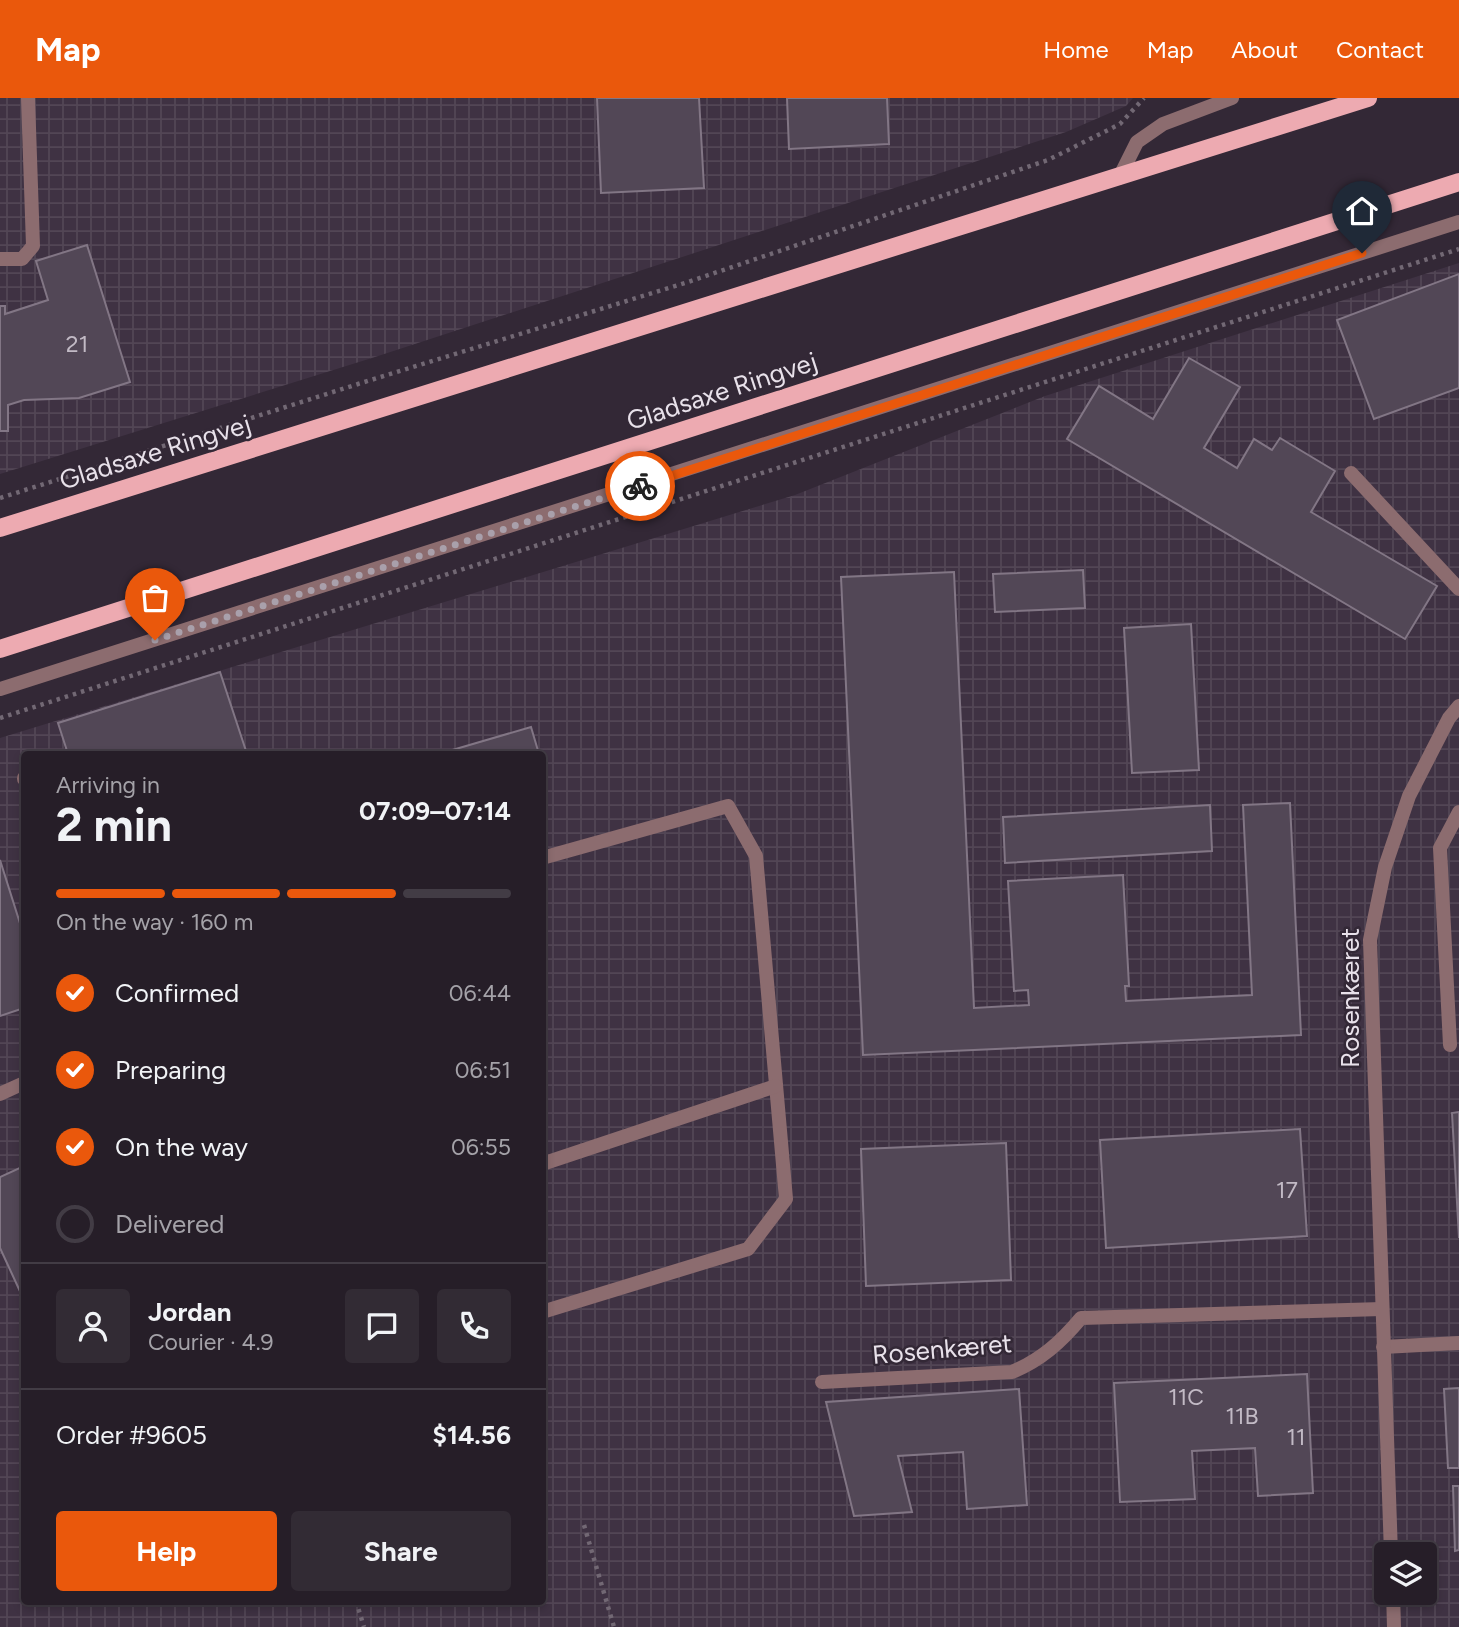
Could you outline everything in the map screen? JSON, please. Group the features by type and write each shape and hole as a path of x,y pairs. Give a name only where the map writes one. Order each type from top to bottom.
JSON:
{"main road":[{"name":"Gladsaxe Ringvej","path":"0,528 1368,98"},
{"name":"Gladsaxe Ringvej","path":"0,649 1459,182"}],"street":[{"path":"0,259 22,259 33,246 28,98"},
{"path":"1119,178 1137,142 1163,124 1232,98"},
{"path":"0,689 1459,222"},
{"path":"1351,473 1459,589"},
{"name":"Rosenkæret","path":"1391,1542 1370,940 1385,867 1409,796 1449,718 1459,706"},
{"path":"546,857 728,806 756,856 786,1199 748,1249 546,1311"},
{"path":"1450,1045 1440,848 1459,812"},
{"path":"0,1094 21,1084"},
{"path":"546,1163 776,1086"},
{"name":"Rosenkæret","path":"822,1382 1012,1372 1031,1364 1063,1340 1081,1318 1382,1309"},
{"path":"1383,1347 1459,1343"},
{"path":"1393,1605 1394,1627"}],"path":[{"path":"0,498 685,283 1048,160 1120,124 1144,98"},
{"path":"0,718 1459,250"},
{"path":"584,1525 614,1627"},
{"path":"357,1605 364,1627"}],"shaded area":[{"path":"0,98 1133,98 1126,106 1066,132 375,357 0,474"},
{"path":"1459,263 1459,1627 0,1627 0,738 795,495 1045,396"}],"building":[{"path":"597,98 699,98 704,188 601,193"},
{"path":"787,98 887,98 889,144 789,149"},
{"path":"87,245 130,382 79,398 24,400 8,405 8,431 0,431 0,306 5,306 5,314 48,300 36,261"},
{"path":"1459,274 1459,388 1374,419 1337,320"},
{"path":"1189,358 1240,387 1204,448 1237,468 1254,439 1272,450 1280,438 1335,471 1311,512 1437,586 1405,639 1067,439 1099,386 1153,419"},
{"path":"1083,570 1085,608 995,612 993,574"},
{"path":"954,572 974,1008 1029,1005 1028,990 1014,991 1008,881 1123,875 1129,986 1125,986 1126,1001 1252,995 1243,805 1290,803 1301,1035 863,1055 841,577"},
{"path":"1191,624 1199,770 1132,773 1124,628"},
{"path":"220,672 246,751 67,751 58,723"},
{"path":"531,727 538,751 449,751"},
{"path":"1210,805 1212,851 1005,863 1003,817"},
{"path":"0,860 21,926 21,1009 0,1016"},
{"path":"1459,1112 1459,1238 1452,1113"},
{"path":"1300,1129 1307,1236 1106,1248 1100,1140"},
{"path":"1006,1143 1011,1280 866,1286 861,1149"},
{"path":"21,1167 21,1294 0,1248 0,1177"},
{"path":"1307,1374 1313,1493 1258,1496 1255,1448 1192,1451 1195,1499 1120,1502 1114,1383"},
{"path":"1459,1388 1459,1468 1448,1468 1444,1389"},
{"path":"1019,1389 1027,1505 967,1509 963,1452 898,1456 912,1512 854,1516 826,1402"},
{"path":"1453,1486 1459,1486 1459,1550 1455,1551"}],"way so far":[{"path":"155,640 640,486"}],"route":[{"path":"640,486 1362,253"}]}
